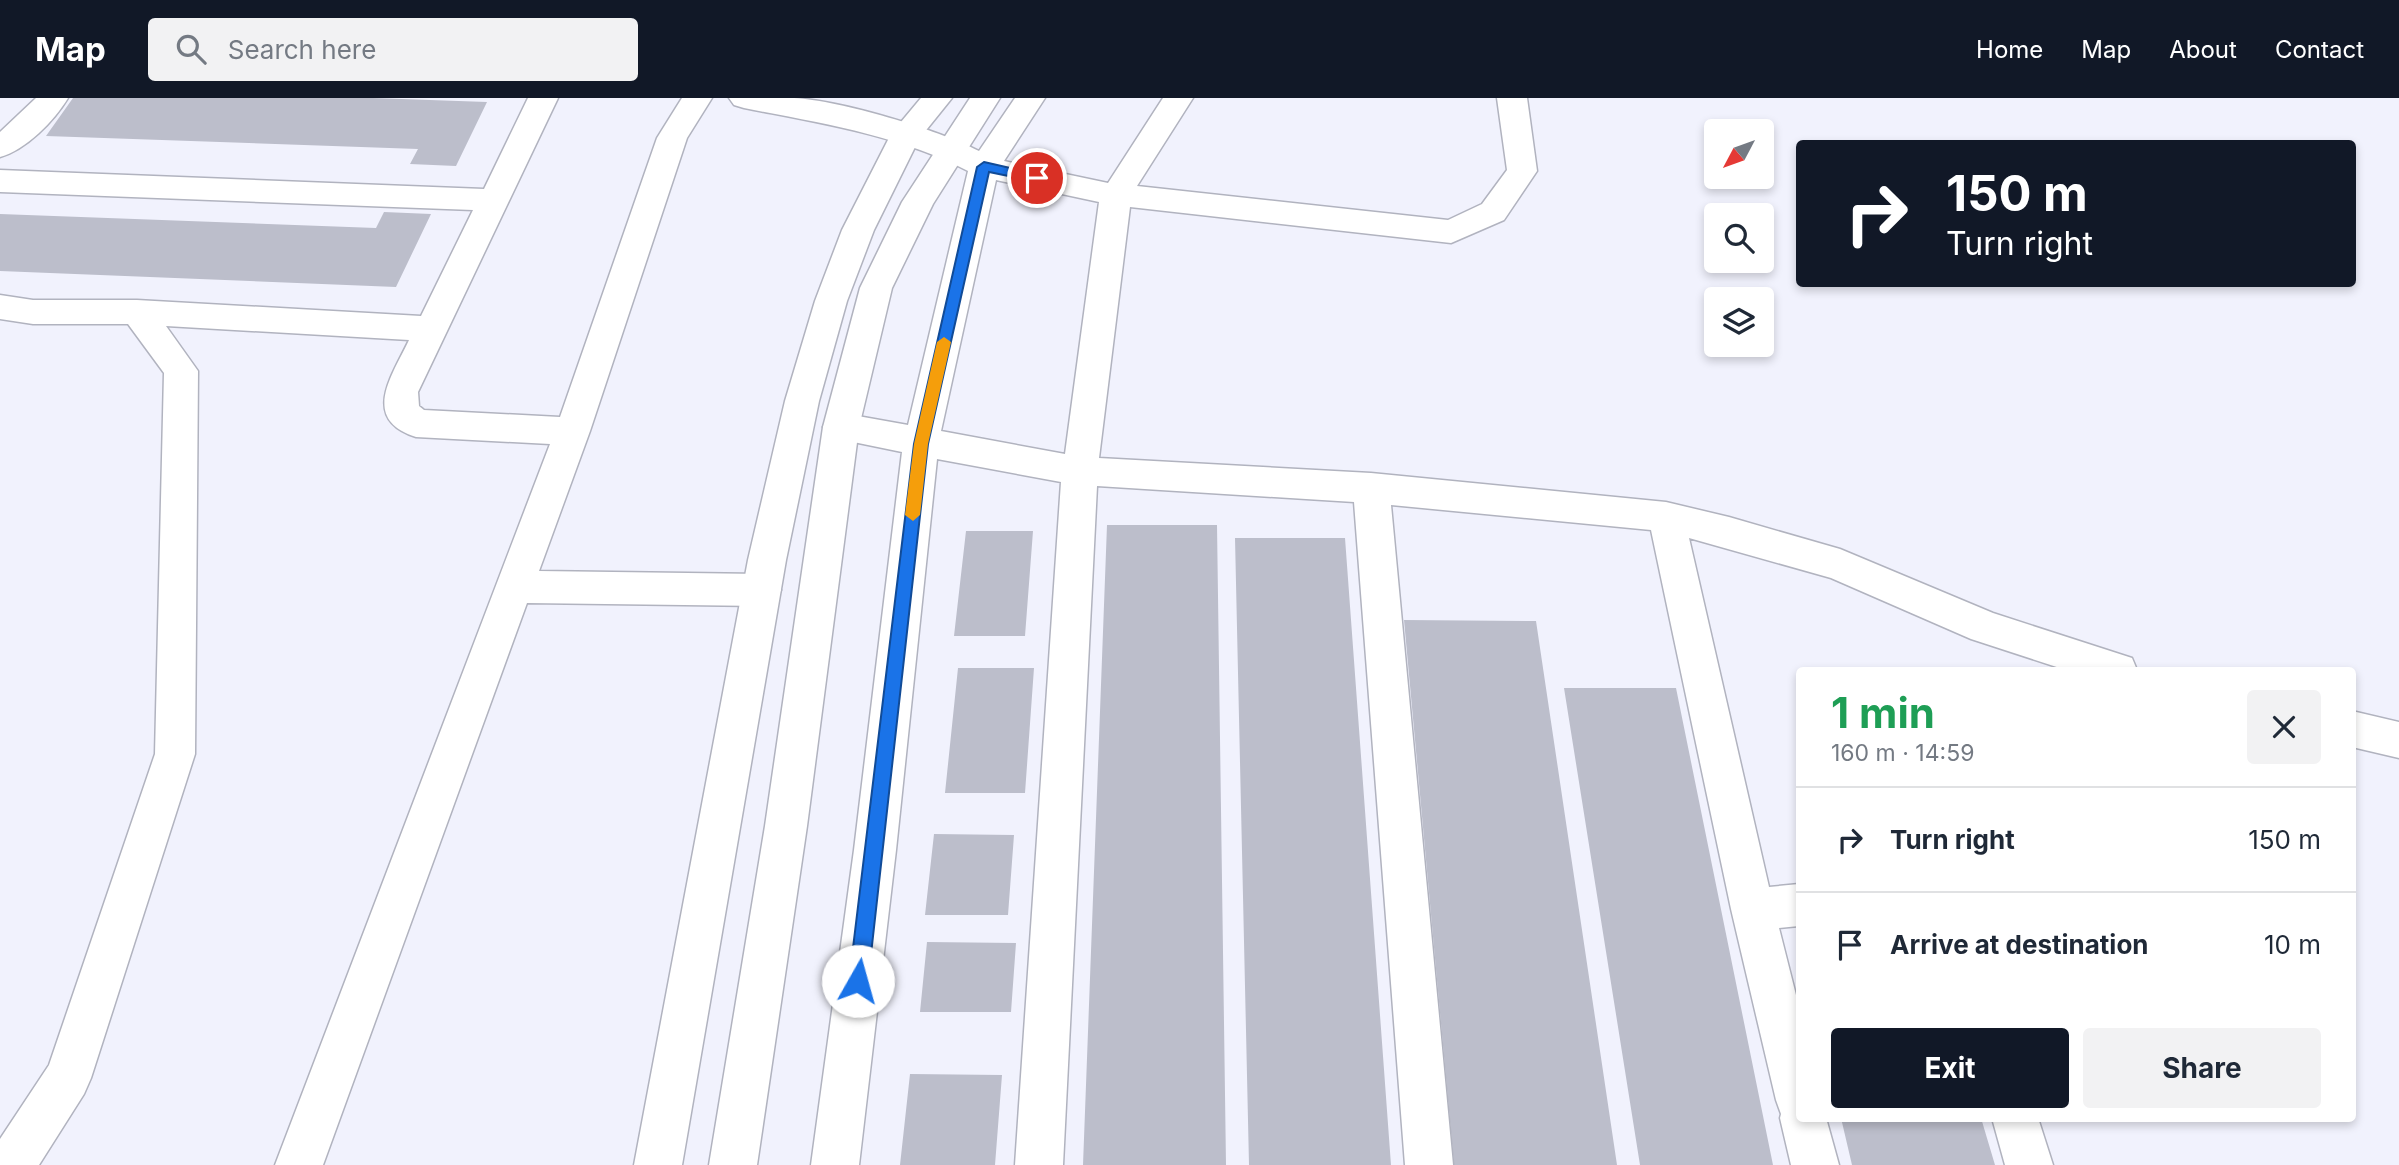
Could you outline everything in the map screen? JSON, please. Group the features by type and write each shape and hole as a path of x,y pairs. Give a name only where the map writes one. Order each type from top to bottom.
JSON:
{"street":[{"path":"0,147 19,133 53,98"},
{"path":"543,98 401,392 402,412 416,423 572,431"},
{"path":"299,1165 572,431 672,138 697,98"},
{"path":"744,98 853,119 950,149 984,167 1116,195 1451,232 1493,212 1522,171 1512,98"},
{"path":"658,1165 762,590 802,401 831,301 858,230 906,134 937,98"},
{"path":"733,1165 786,826 841,427 876,288 918,202 985,98"},
{"path":"835,1165 875,850 921,444 984,167 1030,98"},
{"path":"1039,1165 1080,471 1116,195 1178,98"},
{"path":"0,181 493,200"},
{"path":"0,307 33,312 137,312 431,329"},
{"path":"11,1165 68,1078 175,754 181,370 137,312"},
{"path":"841,427 921,444 1080,471 1371,488 1666,517 1729,532 1840,565 1985,627 2109,667"},
{"path":"1371,488 1429,1165"},
{"path":"1666,517 1796,1087"},
{"path":"513,587 762,590"},
{"path":"2356,730 2399,740"},
{"path":"1753,908 1796,905"},
{"path":"1804,1122 1815,1165"},
{"path":"2016,1122 2029,1165"}],"building":[{"path":"73,98 373,98 487,102 456,166 410,164 418,149 46,136"},
{"path":"384,212 431,214 396,287 0,271 0,214 376,228"},
{"path":"1107,525 1217,525 1226,1165 1083,1165"},
{"path":"966,531 1033,531 1025,636 954,636"},
{"path":"1235,538 1345,538 1391,1165 1249,1165"},
{"path":"1404,620 1536,621 1617,1165 1454,1165"},
{"path":"958,668 1034,668 1025,793 945,793"},
{"path":"1564,688 1676,688 1773,1165 1640,1165"},
{"path":"934,834 1014,835 1008,915 925,915"},
{"path":"927,942 1016,943 1011,1012 920,1012"},
{"path":"910,1074 1002,1075 995,1165 900,1165"},
{"path":"1842,1122 1982,1122 1995,1165 1852,1165"}],"slow traffic":[{"path":"913,515 921,444 944,342"}],"route":[{"path":"858,981 921,444 984,167 1037,178"}]}
